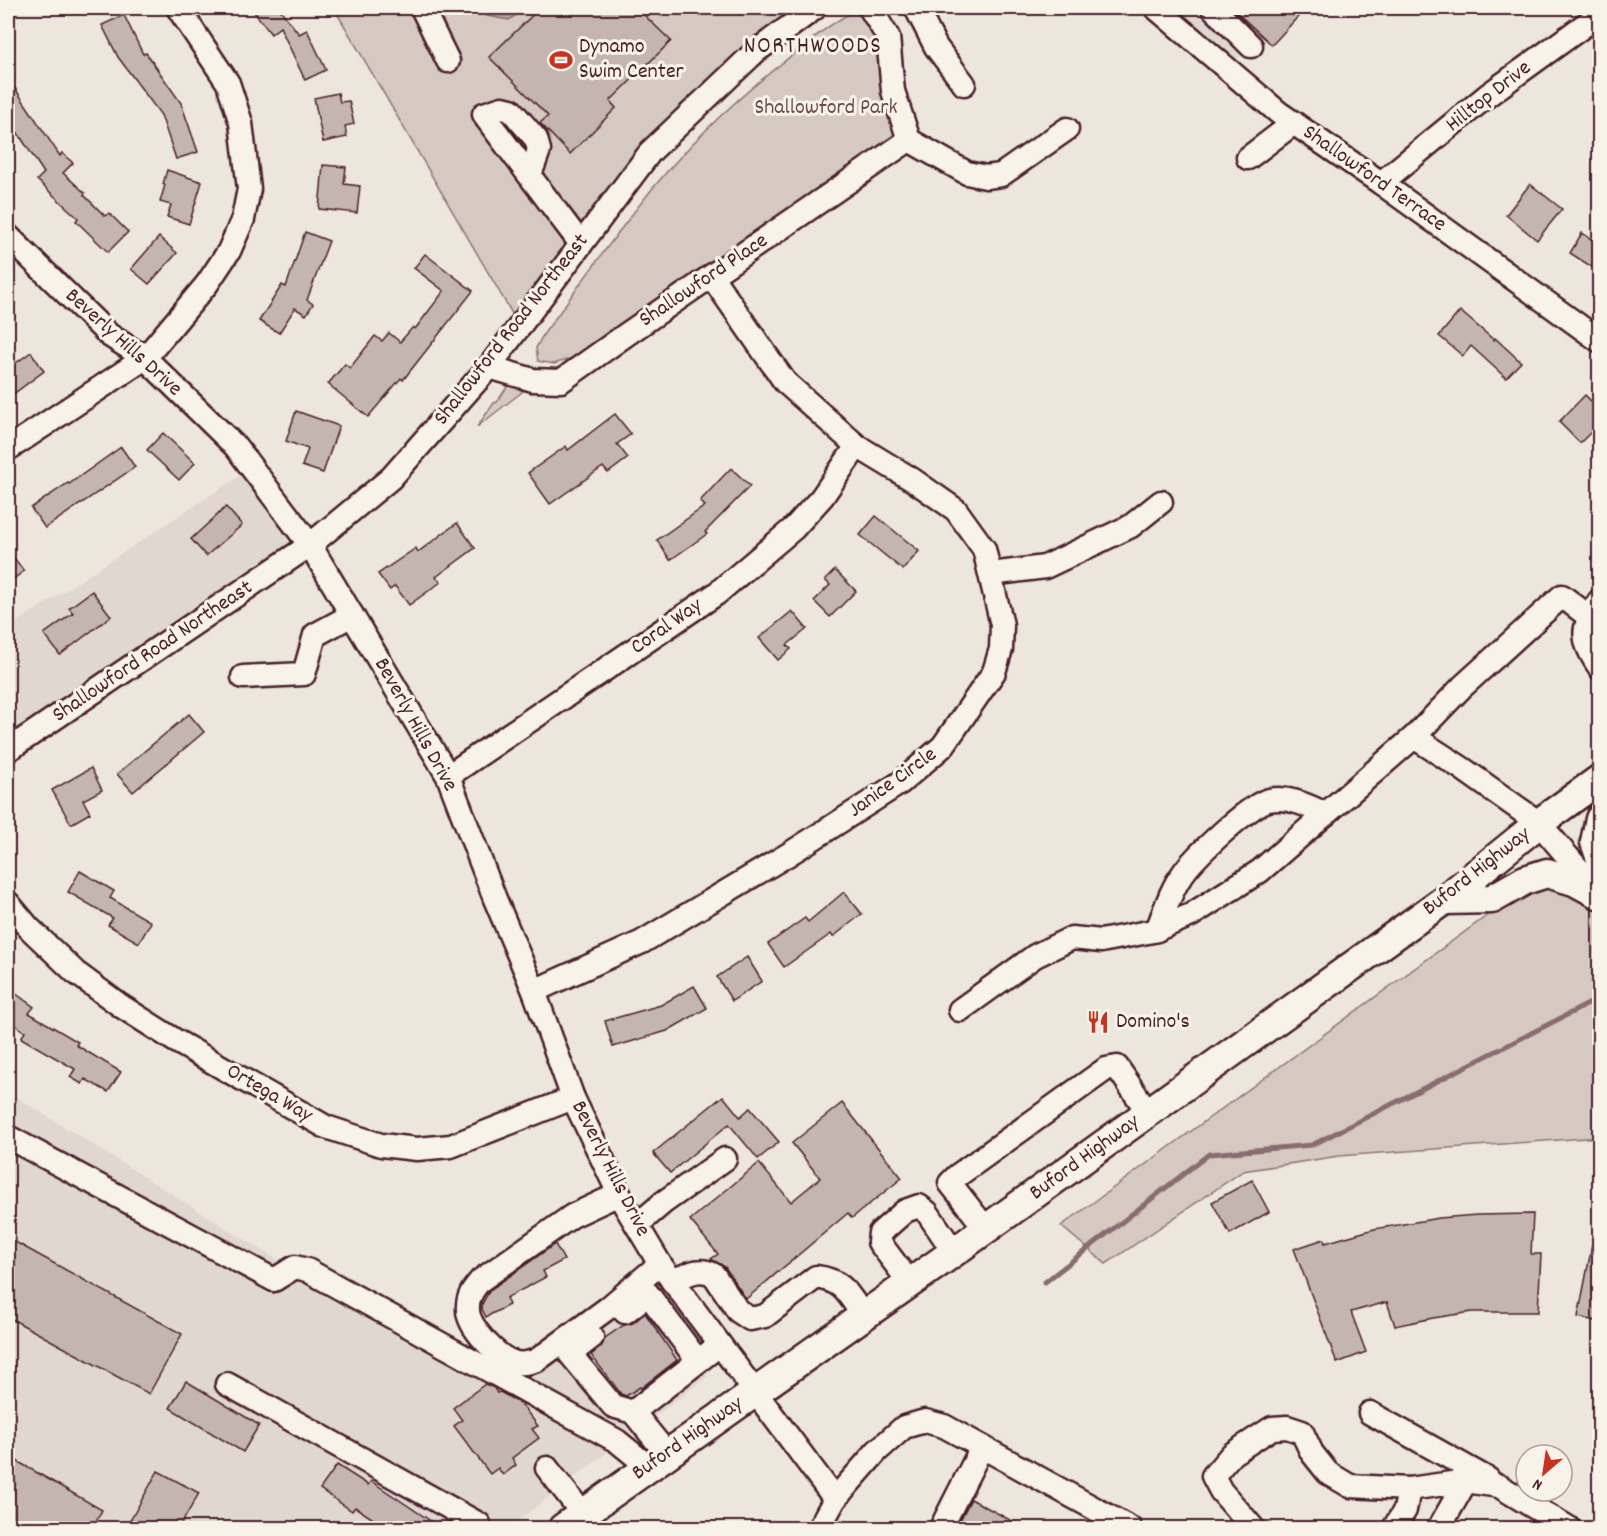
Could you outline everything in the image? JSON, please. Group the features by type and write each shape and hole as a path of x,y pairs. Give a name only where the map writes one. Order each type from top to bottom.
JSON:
{"main road":[{"name":"Buford Highway","path":"573,1521 754,1391 954,1252 1444,900 1539,823 1599,779"},
{"path":"1599,819 1595,842 1599,856"},
{"path":"1444,900 1492,898 1525,880 1547,873 1574,881 1599,894"}],"street":[{"path":"8,449 145,358 207,284 229,251 243,219 249,189 241,123 228,83 178,8"},
{"path":"422,8 448,61"},
{"name":"Shallowford Road Northeast","path":"8,750 310,545 391,478 489,367 651,151 755,52 815,8"},
{"path":"870,8 888,37 893,91 909,140 967,173 986,177 1001,175 1067,129"},
{"path":"916,8 936,47 964,84"},
{"name":"Shallowford Terrace","path":"1156,8 1279,113 1382,183 1599,341"},
{"path":"1213,8 1251,46"},
{"name":"Hilltop Drive","path":"1382,183 1488,95 1599,14"},
{"path":"485,116 502,108 512,110 536,139 539,150 530,175 581,244"},
{"path":"1248,158 1294,123"},
{"name":"Shallowford Place","path":"489,367 533,380 561,381 909,140"},
{"name":"Beverly Hills Drive","path":"8,236 109,335 145,358 236,447 310,545 448,776 495,899 534,991 573,1098 619,1194 666,1272 835,1499"},
{"name":"Janice Circle","path":"534,991 652,936 789,854 900,783 943,746 994,672 1001,649 1002,625 992,574 984,549 956,510 914,480 857,446 785,382 712,277"},
{"name":"Coral Way","path":"448,776 716,594 794,528 822,496 857,446"},
{"path":"992,574 1045,567 1131,526 1161,502"},
{"path":"960,1010 1035,956 1072,938 1101,941 1157,930 1191,915 1260,871 1414,737 1462,687 1562,596 1594,608 1584,635 1588,651 1599,668"},
{"path":"243,677 304,674 315,635 352,615"},
{"path":"1414,737 1539,823 1580,871 1599,876"},
{"path":"1157,930 1181,875 1215,840 1247,813 1268,800 1295,800 1326,814"},
{"name":"Ortega Way","path":"8,903 29,928 75,972 121,1006 186,1047 326,1126 381,1145 417,1149 451,1146 573,1098"},
{"path":"986,1229 950,1183 957,1176 1106,1069 1117,1067 1148,1112"},
{"path":"8,1137 274,1280 295,1268 307,1270 617,1441 658,1460"},
{"path":"637,1225 664,1202 725,1159"},
{"path":"619,1194 572,1216 481,1280 473,1289 468,1301 468,1312 472,1325 495,1351 516,1363 537,1360 608,1308 666,1272 700,1270 714,1275 738,1311 750,1319 765,1316 816,1277 829,1279 844,1288 863,1316"},
{"path":"910,1283 879,1242 880,1233 905,1211 919,1206 927,1212 954,1252"},
{"path":"658,1460 633,1412 613,1406 570,1354 648,1294 698,1361"},
{"path":"633,1412 719,1345"},
{"path":"227,1384 479,1524"},
{"path":"1370,1413 1569,1528"},
{"path":"819,1528 835,1499 877,1451 904,1428 925,1421 944,1426 1130,1528"},
{"path":"1253,1528 1221,1491 1213,1476 1232,1454 1272,1428 1287,1427 1302,1432 1312,1453 1328,1473 1350,1486 1409,1489 1466,1480 1499,1486"},
{"path":"942,1526 982,1447"},
{"path":"547,1468 573,1521"},
{"path":"1439,1528 1466,1480"},
{"path":"1394,1528 1405,1510 1409,1489"}],"shaded area":[{"path":"478,8 526,8 509,20 487,16"},
{"path":"1174,8 1292,8 1235,61"},
{"path":"255,466 311,542 8,746 8,628"},
{"path":"8,1092 358,1310 511,1392 650,1287 708,1376 508,1528 8,1528"}],"green space":[{"path":"334,8 821,8 636,171 524,334"},
{"name":"Shallowford Park","path":"851,13 862,17 871,29 878,46 894,137 572,358 554,364 538,361 536,348 543,335 624,224 667,171 698,138 764,78 815,37"},
{"path":"511,381 531,385 477,427 497,402"},
{"path":"1599,834 1599,1137 1339,1156 1243,1171 1106,1264 1061,1226"}],"building":[{"path":"251,8 279,8 299,34 307,30 326,70 305,80 280,27 271,34"},
{"path":"540,8 637,8 671,41 610,101 616,108 570,154 540,123 548,116 489,57"},
{"path":"1232,8 1306,8 1272,45"},
{"path":"124,15 143,54 146,53 181,103 198,152 176,159 161,115 118,57 102,25"},
{"path":"8,78 60,156 62,153 73,163 63,173 105,216 109,213 128,232 108,252 76,221 78,218 37,180 44,173 8,118"},
{"path":"338,93 340,102 349,101 354,124 345,126 347,137 323,142 314,98"},
{"path":"323,165 346,167 344,184 360,186 357,213 319,209"},
{"path":"167,170 202,182 189,224 167,217 171,205 160,202"},
{"path":"1530,184 1562,209 1537,240 1506,215"},
{"path":"305,232 329,241 307,300 313,304 306,315 295,308 279,333 259,321 282,285 286,287"},
{"path":"1582,233 1599,244 1599,261 1595,269 1570,253"},
{"path":"159,237 177,253 149,284 131,269"},
{"path":"425,254 473,291 403,380 401,378 368,417 328,384 345,364 350,368 375,336 382,341 389,333 400,342 413,327 415,329 444,291 414,268"},
{"path":"1460,311 1521,362 1506,378 1471,346 1463,356 1439,336"},
{"path":"31,352 44,371 8,398 8,369"},
{"path":"1585,395 1599,409 1599,424 1580,443 1559,422"},
{"path":"296,411 339,426 323,473 302,466 308,449 286,441"},
{"path":"615,414 631,434 617,444 628,458 608,473 603,467 550,504 528,473 566,446 568,450"},
{"path":"163,433 195,463 179,480 147,450"},
{"path":"121,447 135,467 45,528 31,508"},
{"path":"731,468 750,486 705,532 707,534 670,560 657,540 705,506 700,501"},
{"path":"226,507 242,525 206,556 191,539"},
{"path":"876,516 919,551 903,570 860,535"},
{"path":"457,523 475,548 436,577 441,582 409,605 395,586 390,590 378,574 416,548 418,552"},
{"path":"8,550 24,571 8,583"},
{"path":"835,570 856,591 830,617 814,601 830,585 825,580"},
{"path":"92,591 111,616 60,655 44,634 73,613 69,608"},
{"path":"792,611 807,629 787,645 791,649 778,660 759,638"},
{"path":"189,714 204,732 133,792 117,774"},
{"path":"91,768 102,790 83,800 90,813 71,824 52,790"},
{"path":"80,871 114,891 110,898 151,922 139,943 108,925 113,918 68,892"},
{"path":"844,892 862,914 833,937 831,934 784,967 768,944 805,918 808,922"},
{"path":"747,957 762,981 732,1001 717,977"},
{"path":"694,986 707,1008 667,1031 613,1047 605,1021 661,1005"},
{"path":"8,988 34,1007 29,1013 78,1042 76,1045 121,1072 108,1092 85,1079 82,1084 70,1077 75,1069 21,1038 25,1032 8,1020"},
{"path":"723,1096 740,1117 750,1108 779,1142 758,1159 729,1124 670,1173 653,1153"},
{"path":"842,1103 902,1178 852,1218 848,1213 746,1299 725,1267 711,1259 718,1254 690,1220 759,1163 791,1202 820,1178 792,1143"},
{"path":"1252,1180 1269,1212 1230,1234 1212,1202"},
{"path":"1533,1214 1531,1254 1541,1254 1538,1312 1472,1312 1395,1326 1387,1302 1351,1312 1366,1352 1337,1363 1294,1249 1324,1239 1325,1243 1374,1229 1439,1218"},
{"path":"8,1238 182,1334 149,1394 8,1317"},
{"path":"1593,1240 1599,1241 1599,1322 1578,1317"},
{"path":"555,1244 564,1260 543,1271 546,1277 506,1298 509,1305 486,1317 482,1304 490,1290"},
{"path":"645,1313 677,1360 641,1388 626,1396 621,1394 591,1355 601,1347 605,1338 624,1325 633,1323"},
{"path":"186,1381 259,1425 243,1452 170,1408"},
{"path":"485,1384 494,1388 497,1393 500,1392 521,1404 538,1426 532,1429 539,1438 512,1458 516,1465 503,1475 498,1468 490,1474 454,1426 462,1420 453,1408"},
{"path":"8,1456 102,1510 92,1528 8,1528"},
{"path":"337,1465 368,1485 371,1481 441,1528 387,1528 355,1507 352,1511 320,1489"},
{"path":"158,1471 199,1493 179,1528 126,1528"},
{"path":"971,1499 1025,1528 956,1528"}],"waterway":[{"path":"1045,1282 1209,1154 1312,1145 1600,998"}],"place":[{"name":"Dynamo Swim Center","path":"561,60"},
{"name":"Domino's","path":"1098,1022"}],"district":[{"name":"NORTHWOODS","path":"813,47"}]}
